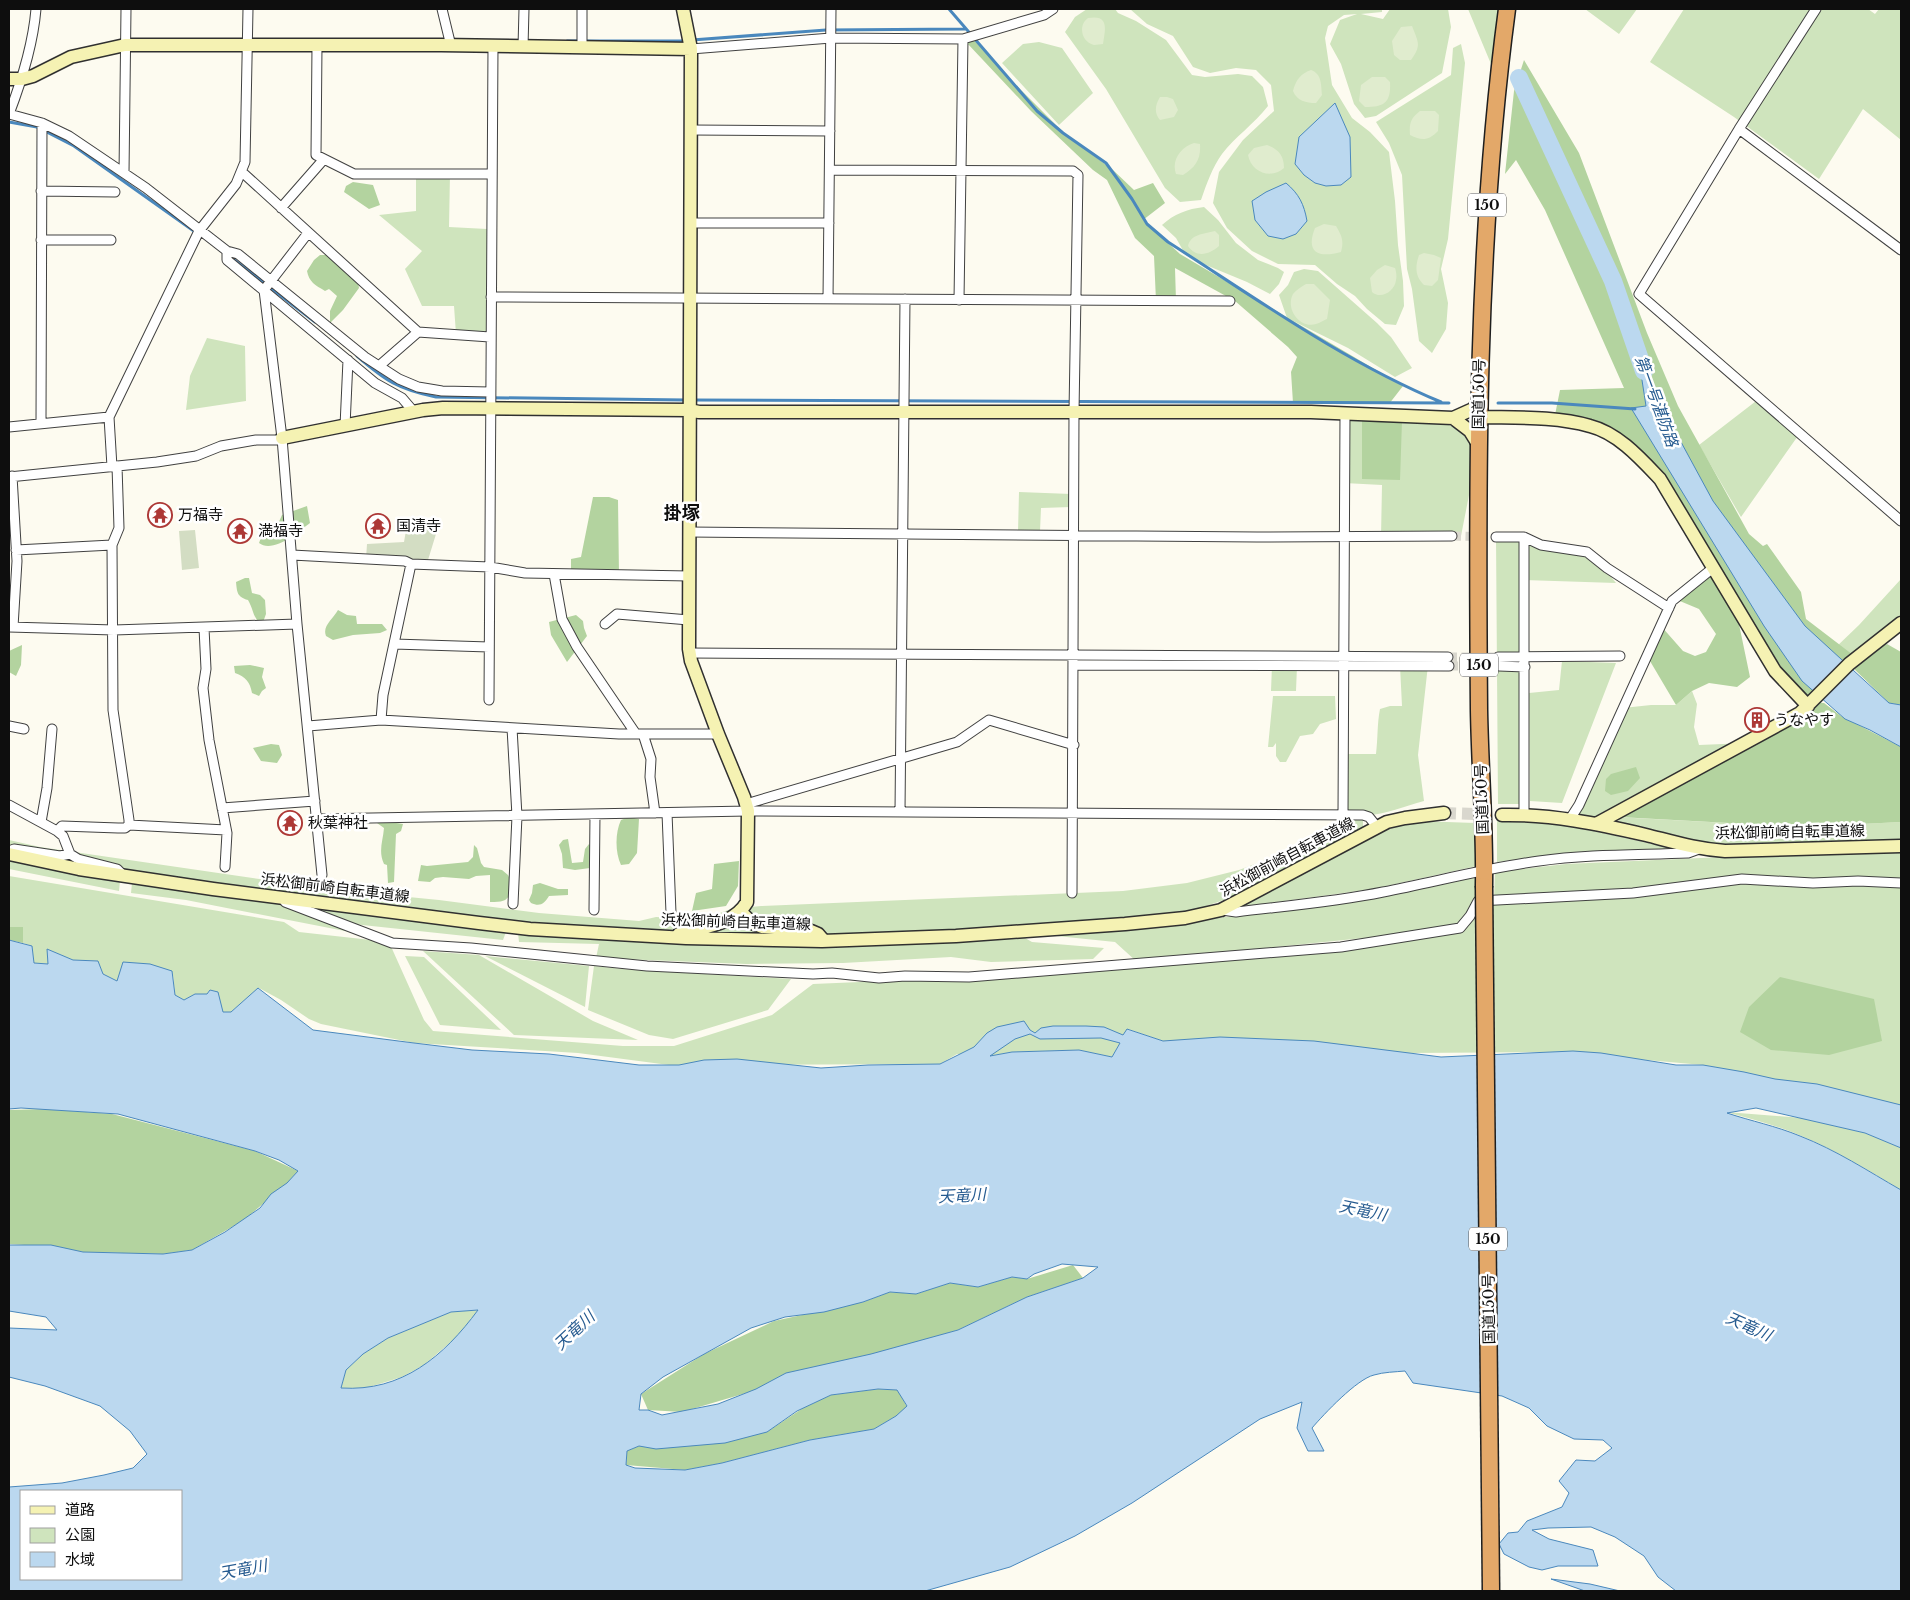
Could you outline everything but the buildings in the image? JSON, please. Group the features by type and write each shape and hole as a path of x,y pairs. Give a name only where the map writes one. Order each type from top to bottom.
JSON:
{"highway":[{"name":"国道150号","path":"1491,1591 1484,870 1479,710 1478,444 1486,211 1507,9"}],"street":[{"path":"36,9 34,28 22,79 9,114 42,123 69,136 146,188 199,231 227,251 238,254 379,366 399,379 418,386 442,391 490,392"},
{"path":"124,174 126,9"},
{"path":"128,825 130,820 113,710 112,545 119,528 109,417 199,231 236,184 242,172 245,162 248,9"},
{"path":"442,9 451,46"},
{"path":"523,47 524,9"},
{"path":"582,9 582,48"},
{"path":"670,937 726,922 741,912 747,902 747,807 718,734 690,653 691,49 683,9"},
{"path":"828,299 831,9"},
{"path":"9,79 22,79 33,76 71,56 125,44 691,49 831,38 963,39 1054,9"},
{"path":"1816,9 1639,294 1901,521"},
{"path":"959,300 963,39"},
{"path":"317,46 316,156 354,174 492,174"},
{"path":"489,700 493,47"},
{"path":"40,424 42,123"},
{"path":"1740,129 1901,250"},
{"path":"691,130 830,131"},
{"path":"281,208 324,159"},
{"path":"830,170 1073,172 1078,174 1074,412 1074,813 1072,893"},
{"path":"242,172 418,332 490,337"},
{"path":"41,192 115,192"},
{"path":"691,223 829,223"},
{"path":"308,233 264,290 282,439 297,624 322,875"},
{"path":"41,240 111,240"},
{"path":"227,251 227,260 375,383 402,398 414,412"},
{"path":"491,297 1230,301"},
{"path":"900,812 905,299"},
{"path":"379,366 418,332"},
{"path":"345,426 348,360"},
{"path":"297,624 114,630 11,627 16,550 10,477 157,462 196,456 221,446 256,440 282,439 414,412 443,408 689,410 699,412 1345,413 1453,418 1473,409 1591,426 1621,441 1660,479 1775,671 1808,706"},
{"path":"1343,815 1345,413"},
{"path":"9,426 109,417"},
{"path":"1453,418 1470,431 1478,444"},
{"path":"689,532 1344,537 1452,536"},
{"path":"1496,537 1524,537 1541,545 1586,552 1607,568 1669,608"},
{"path":"1524,537 1524,814"},
{"path":"16,550 112,545"},
{"path":"292,555 405,561 411,564 490,567 525,573 689,576"},
{"path":"381,720 382,695 411,564"},
{"path":"1570,819 1579,806 1672,601 1713,568"},
{"path":"554,574 562,619 577,648 640,734 651,759 650,777 655,813"},
{"path":"605,624 617,614 689,620"},
{"path":"1596,824 1785,722 1808,706 1849,664 1901,623"},
{"path":"204,628 206,668 203,688 209,740 226,830 225,868"},
{"path":"394,644 489,647"},
{"path":"690,653 1344,656 1448,661 1344,666 1074,665"},
{"path":"1524,667 1499,661 1524,657 1620,656"},
{"path":"308,726 381,720 640,734 718,734"},
{"path":"747,807 957,742 989,720 1074,744"},
{"path":"9,726 24,729"},
{"path":"512,728 518,816 513,904"},
{"path":"41,822 48,788 52,730"},
{"path":"222,808 315,801"},
{"path":"9,805 57,831 63,836 70,854"},
{"path":"316,819 667,813 747,807 900,812 1343,815 1369,816 1377,827"},
{"path":"667,813 671,913"},
{"name":"浜松御前崎自転車道線","path":"9,853 79,869 124,876 530,929 756,941 824,941 956,936 1185,918 1222,910 1377,827 1405,818 1444,813"},
{"path":"594,910 595,814"},
{"name":"浜松御前崎自転車道線","path":"1502,815 1524,814 1570,819 1699,849 1725,851 1901,846"},
{"path":"57,831 62,826 125,828 128,825 226,830"},
{"path":"9,853 14,848 60,856 70,854 117,869 124,876"},
{"path":"1222,910 1236,912 1332,901 1381,893 1484,870 1541,860 1577,857 1688,854 1699,849"},
{"path":"274,897 392,943 471,948 647,966 813,974 832,973 879,978 905,976 969,977 1341,948 1460,928 1470,916 1478,901 1633,893 1742,879 1813,883 1858,881 1901,883"},
{"path":"741,912 752,924 762,927 812,931 818,934 824,941"}],"green space":[{"path":"1087,9 1115,9 1118,13 1136,21 1166,40 1192,75 1205,77 1238,74 1252,76 1263,87 1268,106 1218,159 1201,200 1180,202 1165,188 1106,89 1065,32 1075,17"},
{"path":"1130,9 1382,9 1382,12 1361,14 1383,19 1390,9 1448,9 1451,27 1442,73 1376,116 1365,118 1354,104 1341,64 1330,44 1340,20 1357,14 1344,15 1328,26 1325,38 1332,85 1352,118 1370,132 1389,152 1403,281 1404,306 1396,325 1385,324 1355,296 1337,284 1315,265 1278,264 1252,251 1227,228 1213,203 1219,172 1243,140 1274,111 1271,85 1256,70 1236,68 1210,73 1193,67 1173,36 1147,24"},
{"path":"1468,9 1499,9 1491,64"},
{"path":"1585,9 1637,9 1619,34"},
{"path":"1684,9 1868,9 1875,14 1879,9 1901,9 1901,140 1863,109 1819,179 1734,117 1650,62"},
{"path":"1088,18 1100,18 1103,21 1105,29 1103,44 1094,45 1084,37 1082,29"},
{"path":"1412,26 1418,43 1417,51 1411,60 1400,60 1394,55 1392,41 1401,27"},
{"path":"975,40 1000,69 1066,135 1113,170 1134,190 1153,183 1165,203 1143,220 1180,254 1403,386 1389,404 1293,403 1291,372 1297,357 1235,301 1175,268 1176,301 1156,301 1154,256 1135,238 1107,180 1093,170 1031,111 967,43"},
{"path":"1039,42 1062,48 1093,93 1059,125 1002,63 1023,44"},
{"path":"1461,44 1465,63 1448,239 1441,269 1448,303 1446,329 1432,353 1419,341 1412,289 1407,269 1402,175 1389,143 1376,122 1451,75 1453,48"},
{"path":"1524,60 1579,153 1647,333 1678,406 1749,534 1763,546 1767,544 1801,592 1806,619 1857,658 1887,644 1901,652 1901,705 1889,703 1849,664 1821,703 1824,703 1841,716 1901,747 1901,822 1802,827 1619,817 1808,706 1775,668 1735,605 1750,677 1737,687 1709,683 1692,691 1676,705 1647,656 1661,626 1683,651 1695,656 1706,652 1716,634 1699,609 1675,599 1709,571 1646,461 1614,438 1554,420 1560,390 1624,388 1545,210 1516,160 1505,174 1514,91"},
{"path":"1311,70 1317,74 1321,84 1322,95 1316,103 1302,101 1293,91 1299,78"},
{"path":"1372,77 1385,77 1390,82 1388,99 1377,106 1365,107 1359,101 1361,85"},
{"path":"1160,97 1173,99 1178,110 1174,117 1160,120 1156,109"},
{"path":"1420,111 1435,111 1439,115 1438,131 1425,139 1410,135 1411,121"},
{"path":"1194,143 1200,144 1200,154 1197,162 1183,175 1176,174 1175,164 1178,155"},
{"path":"1267,145 1274,148 1282,156 1284,168 1279,172 1268,174 1262,172 1257,170 1250,161 1248,155 1254,148"},
{"path":"416,174 450,174 449,227 487,229 487,337 456,334 454,306 422,306 405,269 422,251 379,215 416,211"},
{"path":"353,182 373,185 380,205 369,209 344,192 346,186"},
{"path":"1204,207 1218,220 1236,243 1258,260 1284,272 1279,284 1270,294 1185,254 1176,238 1162,225 1181,213"},
{"path":"1324,224 1336,226 1342,239 1341,252 1320,254 1313,248 1312,236 1315,228"},
{"path":"1215,231 1219,235 1219,246 1211,251 1199,254 1188,246 1195,237"},
{"path":"1424,253 1441,258 1438,280 1432,286 1424,285 1417,275 1416,267 1419,255"},
{"path":"320,255 327,255 357,277 359,288 343,310 330,323 330,311 337,296 329,289 325,291 315,285 309,278 307,271 314,260"},
{"path":"1385,265 1395,268 1395,284 1390,291 1379,295 1372,292 1370,278"},
{"path":"1304,269 1318,271 1377,323 1391,337 1412,368 1395,377 1348,348 1287,318 1279,295 1288,285 1294,272"},
{"path":"1306,284 1314,284 1330,300 1327,319 1316,324 1310,325 1300,321 1291,306 1293,294"},
{"path":"207,338 245,346 246,401 186,410 190,376"},
{"path":"1760,398 1800,433 1741,517 1699,445"},
{"path":"1345,417 1362,419 1362,478 1402,421 1444,423 1461,430 1471,443 1470,490 1461,536 1442,533 1381,537 1382,485 1344,483"},
{"path":"1362,419 1402,421 1400,480 1362,479"},
{"path":"1019,492 1071,494 1071,507 1041,508 1040,531 1018,532"},
{"path":"593,497 609,497 618,500 619,575 571,574 571,559 581,557"},
{"path":"307,506 310,523 278,544 265,546 259,543 262,535 277,526 282,515"},
{"path":"408,519 440,521 428,560 366,559 367,544 404,542"},
{"path":"195,530 199,568 182,570 179,531"},
{"path":"1496,537 1587,552 1600,563 1616,583 1524,580 1524,576 1519,804 1498,804"},
{"path":"249,578 252,593 260,595 265,600 266,614 262,625 255,616 248,600 240,596 237,591 236,582"},
{"path":"1901,579 1901,623 1849,664 1833,650"},
{"path":"338,610 347,615 356,616 357,624 382,624 387,630 380,633 353,635 333,640 326,636 325,629"},
{"path":"576,615 583,621 587,636 567,662 551,635 549,622"},
{"path":"22,645 21,665 16,676 9,672 9,651"},
{"path":"1562,661 1616,663 1562,803 1530,801 1529,693 1559,690"},
{"path":"250,665 264,668 262,677 266,688 259,696 252,693 249,683 245,678 235,673 234,666"},
{"path":"1272,665 1297,666 1296,691 1271,691"},
{"path":"1428,665 1418,755 1424,801 1386,812 1363,815 1363,829 1236,896 1188,912 1138,918 1004,926 1032,942 1104,948 1093,959 991,962 951,957 843,963 746,964 596,958 599,944 519,942 518,933 506,932 503,940 353,924 350,932 186,900 131,893 132,883 120,881 119,891 9,869 9,840 40,847 327,889 439,900 539,913 639,921 656,917 677,918 714,915 731,909 761,906 1123,891 1187,883 1239,870 1342,831 1343,754 1376,754 1380,709 1390,706 1402,706 1400,666"},
{"path":"1692,691 1697,704 1694,727 1699,745 1747,743 1602,821 1573,815 1623,708 1676,705"},
{"path":"1273,696 1335,696 1336,719 1320,724 1313,734 1300,736 1286,762 1280,762 1276,756 1276,743 1273,747 1268,747"},
{"path":"271,744 279,745 282,755 277,763 261,761 253,748"},
{"path":"1636,767 1640,778 1628,791 1611,795 1605,791 1606,779 1611,774"},
{"path":"629,817 639,819 637,853 629,864 621,865 617,849 618,830 621,820"},
{"path":"1615,817 1802,827 1901,822 1901,843 1716,846 1623,825"},
{"path":"370,818 378,821 403,824 401,831 396,834 394,882 388,883 387,865 384,864 381,855 384,828"},
{"path":"1497,818 1557,823 1676,849 1575,852 1497,862"},
{"path":"1418,821 1475,823 1477,866 1373,889 1241,907 1380,831"},
{"path":"568,839 572,863 583,862 585,849 589,844 593,856 590,868 575,870 563,868 559,845 563,840"},
{"path":"474,845 484,867 502,870 508,875 514,887 505,900 490,902 490,875 476,876 469,879 443,877 435,878 430,882 418,881 421,865 468,862 473,857"},
{"path":"1901,849 1901,1105 1703,1065 1557,1052 1406,1053 1163,1041 1128,1029 1112,1057 1079,1050 1012,1052 989,1056 957,1054 940,1064 669,1065 578,1053 414,1043 321,1024 309,1019 259,988 231,1012 223,1012 207,994 195,994 184,1000 175,995 173,975 117,981 103,974 98,961 73,960 48,950 48,964 34,963 32,946 23,943 23,927 9,927 9,876 284,922 299,932 389,942 424,1020 433,1031 623,1046 674,1046 772,1015 813,984 1091,972 1351,946 1423,932 1136,961 1115,942 1047,935 1143,927 1365,900 1478,876 1494,900 1495,872 1566,864"},
{"path":"739,861 738,886 726,906 692,911 696,893 712,889 714,864"},
{"path":"540,883 558,889 568,889 568,895 549,896 539,905 531,903 529,900 533,885"},
{"path":"9,927 23,927 23,943 9,940"},
{"path":"423,951 479,955 593,1021 638,1040 514,1035"},
{"path":"405,956 424,957 501,1030 440,1025"},
{"path":"485,956 589,966 585,1007"},
{"path":"594,966 791,979 768,1010 673,1039 649,1035 588,1010"},
{"path":"1780,977 1874,999 1882,1041 1829,1055 1771,1050 1740,1032 1749,1007"},
{"path":"47,1109 112,1114 255,1151 298,1171 244,1220 192,1250 163,1254 83,1252 9,1244 9,1110"},
{"path":"1726,1112 1802,1118 1865,1133 1901,1148 1901,1190 1812,1141 1781,1128"},
{"path":"1073,1265 1083,1278 1027,1297 958,1330 682,1412 648,1410 641,1394 704,1354 774,1321 863,1302 890,1292 916,1294 950,1283 978,1287 1012,1277 1027,1279"},
{"path":"478,1310 460,1334 424,1365 402,1377 366,1388 341,1388 346,1370 363,1354 388,1338 451,1312"},
{"path":"878,1389 898,1390 907,1407 874,1429 810,1440 722,1463 685,1470 626,1465 627,1451 639,1446 767,1432 803,1408 831,1395"}],"water":[{"path":"1335,103 1350,137 1351,177 1341,185 1326,186 1315,183 1304,175 1295,164 1299,137"},
{"path":"1286,183 1300,200 1307,221 1296,234 1283,239 1268,236 1255,220 1252,201"},
{"path":"1637,348 1662,407 1713,501 1805,626 1889,703 1901,705 1901,747 1845,719 1802,681 1764,626 1631,408 1646,406"},
{"name":"天竜川","path":"9,940 32,946 34,963 48,964 47,949 73,960 98,961 103,974 117,981 123,962 150,964 172,971 175,995 184,1000 195,994 207,994 210,990 218,992 223,1012 231,1012 258,988 313,1030 472,1050 549,1054 639,1065 679,1065 704,1060 737,1059 821,1068 940,1064 974,1047 987,1033 997,1027 1024,1021 1030,1030 1035,1033 1041,1028 1053,1026 1104,1027 1123,1035 1127,1029 1163,1041 1220,1037 1314,1041 1441,1057 1573,1051 1601,1053 1676,1065 1703,1065 1775,1079 1817,1084 1901,1105 1901,1148 1865,1133 1756,1108 1727,1113 1782,1129 1813,1142 1852,1161 1901,1190 1901,1591 1676,1591 1658,1577 1644,1556 1615,1537 1591,1527 1532,1530 1549,1539 1593,1550 1598,1566 1558,1566 1542,1570 1529,1567 1504,1554 1499,1544 1508,1533 1518,1532 1527,1521 1562,1507 1569,1493 1559,1481 1576,1460 1595,1461 1612,1448 1603,1440 1574,1439 1547,1426 1529,1408 1502,1396 1413,1383 1405,1371 1382,1373 1367,1378 1332,1406 1312,1428 1324,1451 1308,1451 1297,1428 1302,1402 1260,1419 1132,1503 1075,1536 1010,1567 925,1591 9,1591 9,1487 62,1483 104,1475 133,1468 147,1454 130,1431 100,1406 45,1386 9,1377 9,1328 57,1330 46,1317 9,1311 9,1245 51,1245 83,1252 163,1254 192,1250 225,1232 260,1208 271,1194 287,1183 298,1171 279,1160 255,1151 118,1114 21,1108 9,1109","holes":["1030,1034 1040,1039 1101,1038 1120,1043 1112,1057 1079,1050 1012,1052 990,1056 1015,1039","1062,1264 1098,1267 1083,1278 1027,1297 958,1330 871,1354 786,1373 756,1389 718,1404 662,1415 648,1410 639,1410 641,1394 663,1377 751,1328 785,1317 824,1312 863,1302 890,1292 916,1294 950,1283 978,1287 1012,1277 1027,1279 1034,1274","478,1310 451,1342 420,1368 383,1384 363,1388 341,1388 346,1370 363,1354 388,1338 451,1312","878,1389 897,1390 907,1406 896,1416 874,1429 810,1440 722,1463 685,1470 635,1468 626,1465 627,1451 639,1446 656,1449 725,1443 767,1432 797,1411 831,1395"]},
{"path":"1551,1579 1590,1584 1620,1591 1585,1591"}],"waterway":[{"path":"949,9 1037,111 1063,133 1106,163 1147,224 1168,242 1335,348 1405,386 1441,402"},
{"path":"692,40 826,30 965,29"},
{"path":"567,41 685,41"},
{"name":"第一号湛防路","path":"1519,78 1613,281 1644,371"},
{"path":"9,122 37,127 74,146 198,234"},
{"path":"229,256 315,322"},
{"path":"357,356 393,383 412,391 436,397 686,400"},
{"path":"693,400 1449,403"},
{"path":"1498,403 1552,403 1635,409"}],"tunnel":[{"path":"1452,536 1496,537"},
{"path":"1448,657 1498,657"},
{"path":"1449,666 1499,666"},
{"path":"1444,813 1502,815"}],"place":[{"name":"万福寺","path":"160,515"},
{"name":"国清寺","path":"378,526"},
{"name":"満福寺","path":"240,531"},
{"name":"うなやす","path":"1757,720"},
{"name":"秋葉神社","path":"290,823"}],"district":[{"name":"掛塚","path":"682,513"}]}
